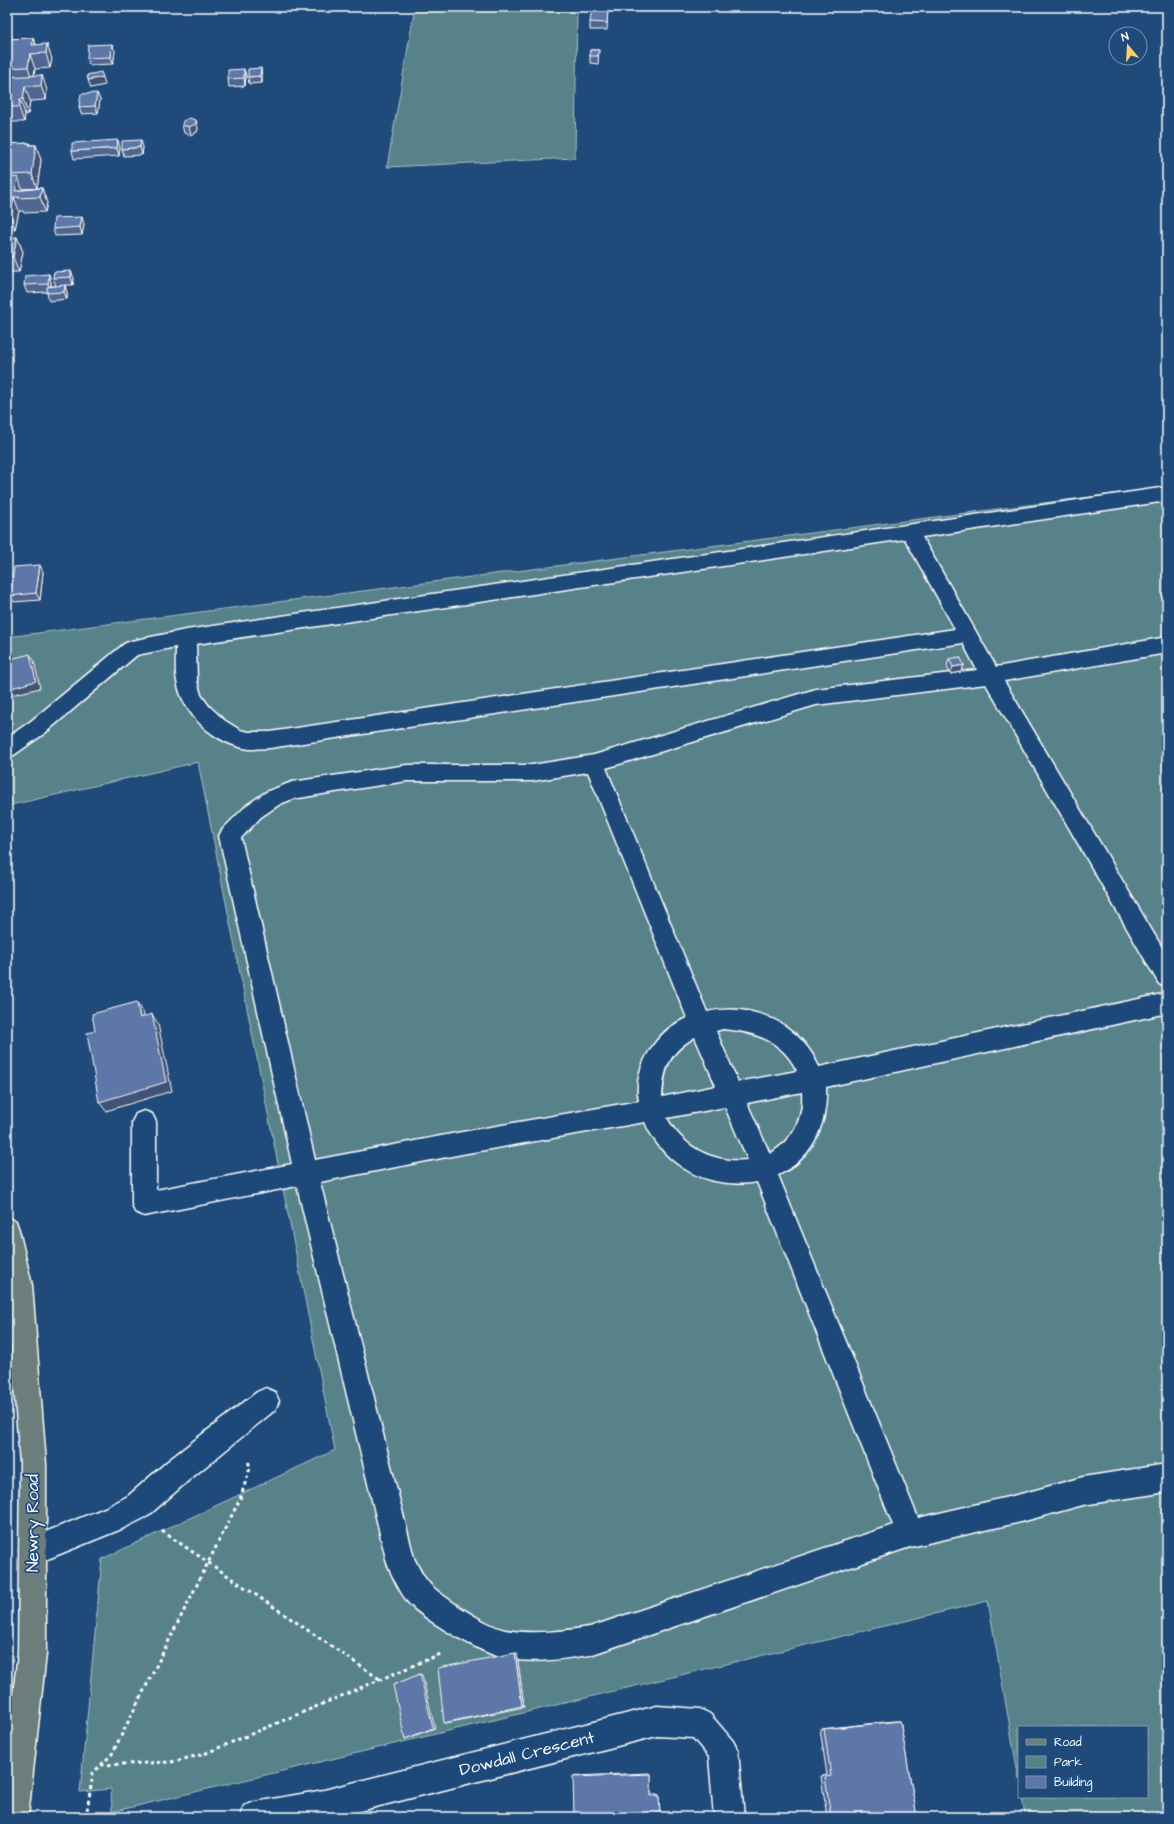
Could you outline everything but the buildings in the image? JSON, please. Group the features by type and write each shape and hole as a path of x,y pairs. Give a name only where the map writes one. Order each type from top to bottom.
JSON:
{"main road":[{"name":"Newry Road","path":"7,1230 19,1285 33,1464 32,1654 13,1817"}],"street":[{"path":"7,749 38,727 131,649 186,638 1167,494"},
{"path":"910,532 968,635 1167,977"},
{"path":"186,638 188,686 196,705 202,713 224,733 244,740 270,740 968,635"},
{"path":"1167,646 992,676 816,697 594,763 532,773 407,773 292,791 274,798 254,811 230,836 306,1173 401,1563 418,1592 439,1609 482,1636 504,1644 547,1648 590,1641 910,1533 1022,1508 1083,1491 1167,1478"},
{"path":"594,763 701,1024 764,1169 910,1533"},
{"path":"144,1122 144,1204 469,1142 651,1110 813,1079 1167,1003"},
{"path":"723,1019 731,1019 746,1021 769,1028 788,1041 803,1058 813,1079 816,1100 812,1122 802,1142 786,1158 764,1169 742,1174 717,1171 694,1163 675,1149 660,1131 651,1110 649,1088 654,1066 665,1048 681,1033 701,1024 723,1019"},
{"path":"33,1551 114,1518 138,1506 179,1470 266,1401"},
{"name":"Dowdall Crescent","path":"256,1817 324,1805 657,1721 700,1724 724,1751 729,1817"}],"path":[{"path":"86,1817 93,1773 112,1754 240,1499 250,1468 241,1421"},
{"path":"138,1506 164,1533 380,1680"},
{"path":"101,1766 171,1762 204,1754 482,1636"}],"green space":[{"path":"415,7 577,7 575,158 387,167"},
{"path":"1167,487 1167,1817 1025,1817 1022,1798 1148,1798 1148,1726 1018,1726 1018,1774 988,1601 112,1812 111,1789 80,1792 102,1559 335,1450 198,762 7,806 7,637"}]}
